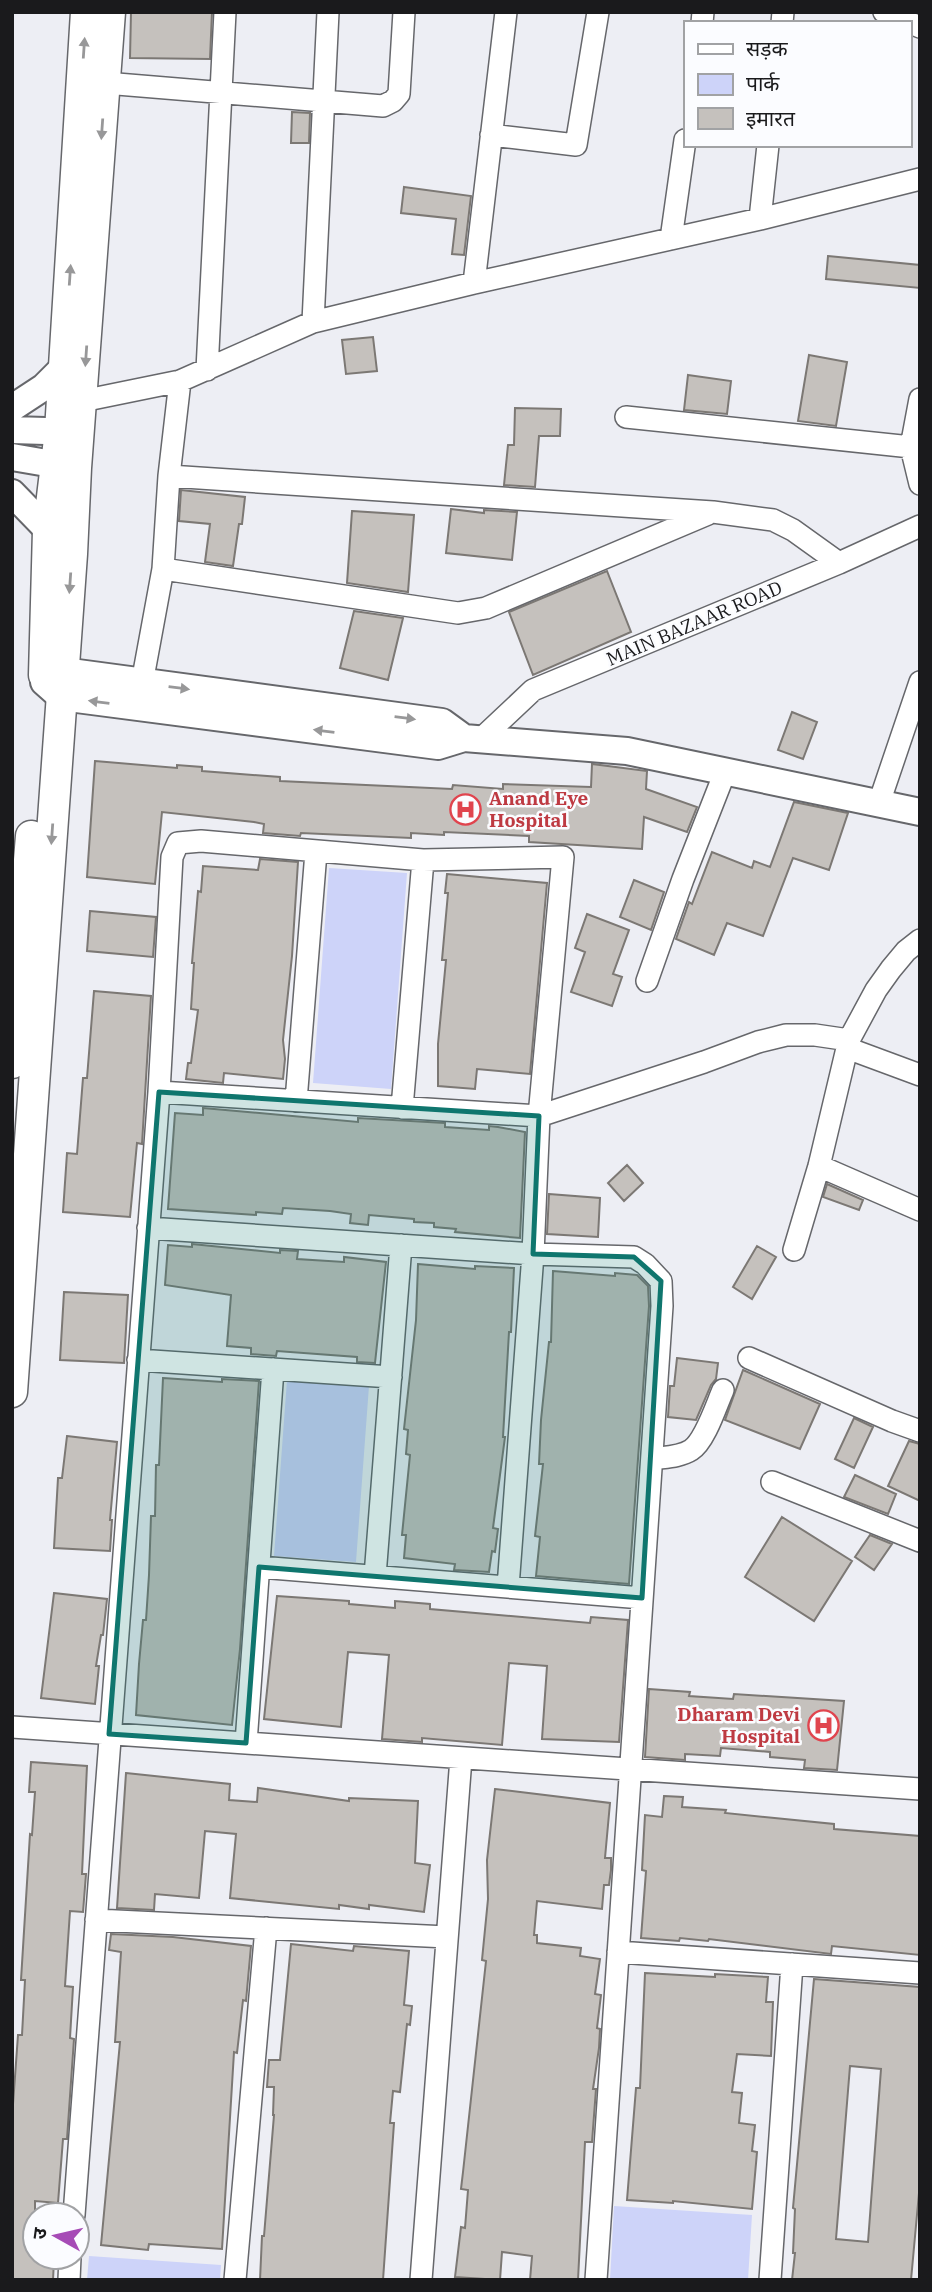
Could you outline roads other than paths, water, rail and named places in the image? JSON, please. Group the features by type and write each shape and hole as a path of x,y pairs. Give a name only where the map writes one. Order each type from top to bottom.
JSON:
{"main road":[{"path":"70,432 64,367 86,12"},
{"path":"12,1392 56,684 65,466 70,432 82,401 110,12"},
{"path":"12,1063 56,684 48,530 65,466"}],"street":[{"path":"207,370 223,94 225,12"},
{"path":"313,322 328,12"},
{"path":"105,83 383,106 399,94 404,12"},
{"path":"474,283 506,12"},
{"path":"491,135 576,145 598,12"},
{"path":"884,12 906,21"},
{"path":"671,239 684,147"},
{"path":"760,219 768,147"},
{"path":"82,401 180,381 313,322 760,219 920,179"},
{"path":"12,408 44,387 64,367"},
{"path":"142,683 163,569 169,476 180,381"},
{"path":"920,399 911,447 920,484"},
{"path":"626,417 911,447"},
{"path":"12,430 70,432"},
{"path":"12,457 65,466"},
{"path":"169,476 713,512 773,520 793,530 839,563"},
{"path":"12,493 48,530"},
{"path":"163,569 458,612 486,608 713,512"},
{"name":"MAIN BAZAAR ROAD","path":"472,739 533,690 839,563 920,526"},
{"path":"879,803 920,682"},
{"path":"56,684 142,683 442,723 472,739"},
{"path":"56,684 438,746 472,739 627,751 920,812"},
{"path":"647,981 682,879 725,772"},
{"path":"75,2201 159,1092 172,857 178,843 201,841 423,860 563,857 539,1116 533,1254 508,1587"},
{"path":"296,1101 316,852"},
{"path":"402,1108 423,860"},
{"path":"794,1250 819,1166 848,1044 876,990 906,951 920,940"},
{"path":"159,1092 539,1116 786,1035 815,1035 848,1044 920,1075"},
{"path":"819,1166 920,1210"},
{"path":"148,1228 533,1254 634,1257 661,1280 662,1306 596,2280"},
{"path":"375,1576 401,1245"},
{"path":"749,1358 920,1431"},
{"path":"138,1360 391,1377"},
{"path":"246,1743 273,1369"},
{"path":"652,1459 675,1456 692,1450 723,1390"},
{"path":"772,1482 920,1541"},
{"path":"259,1567 642,1598"},
{"path":"12,1727 920,1789"},
{"path":"421,2280 461,1758"},
{"path":"96,1920 447,1937"},
{"path":"235,2280 266,1928"},
{"path":"618,1952 920,1973"},
{"path":"770,2280 792,1964"}],"place":[{"name":"Anand Eye Hospital","path":"466,809"},
{"name":"Dharam Devi Hospital","path":"823,1725"}]}
